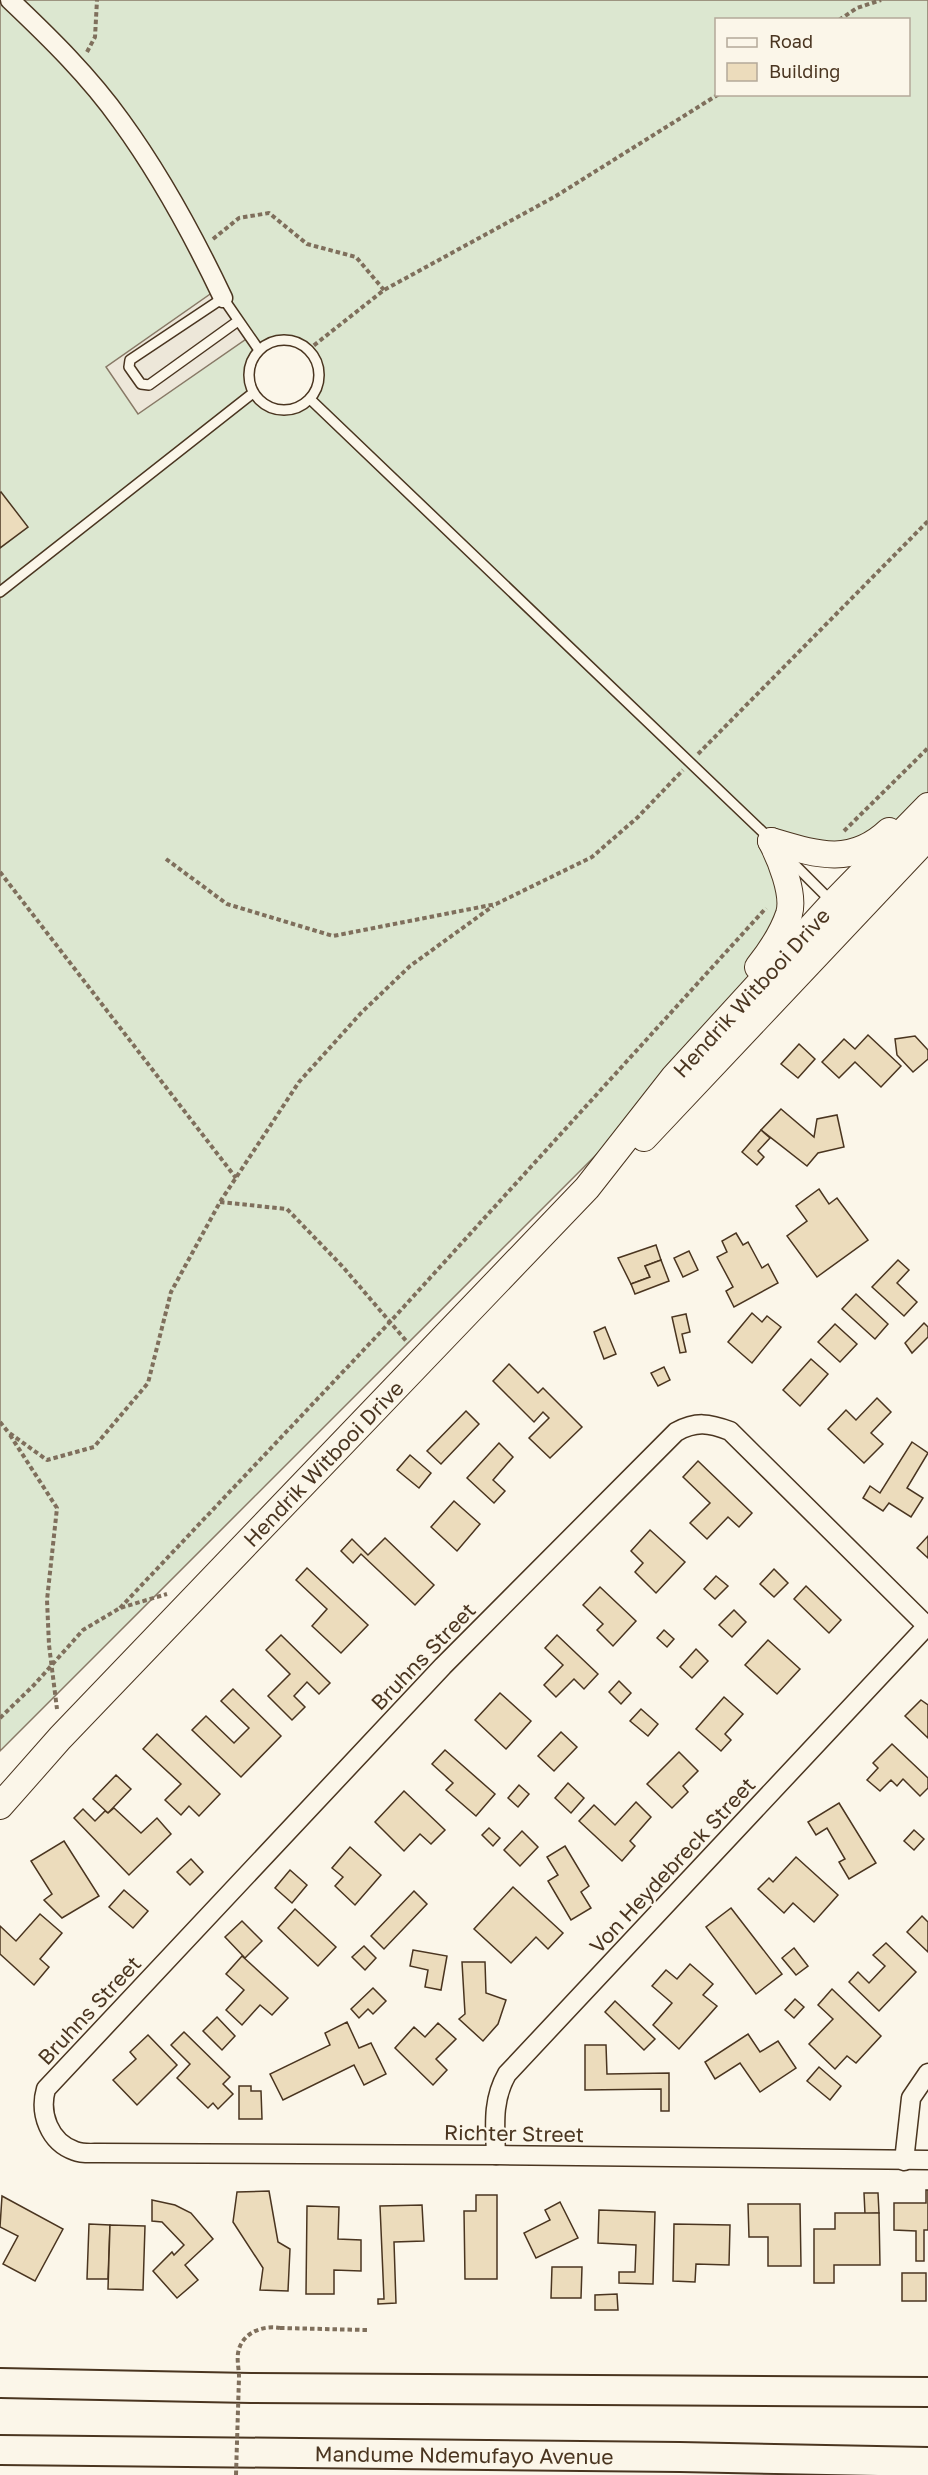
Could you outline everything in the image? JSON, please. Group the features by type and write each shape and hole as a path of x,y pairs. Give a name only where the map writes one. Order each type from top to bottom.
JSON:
{"main road":[{"path":"771,841 820,855 846,854 879,841 928,794"},
{"name":"Hendrik Witbooi Drive","path":"587,1188 628,1154 681,1101 928,806"},
{"name":"Hendrik Witbooi Drive","path":"0,1806 60,1738 587,1188 674,1077 842,911 928,837"},
{"path":"674,1077 770,952 789,912 782,863 771,841"},
{"name":"Hendrik Witbooi Drive","path":"0,1787 60,1738"},
{"path":"0,2383 263,2388 928,2392"},
{"name":"Mandume Ndemufayo Avenue","path":"0,2450 928,2462"}],"street":[{"path":"10,0 61,48 126,129 158,176 224,298"},
{"name":"Bruhns Street","path":"99,2153 75,2151 56,2138 46,2122 42,2102 46,2089 443,1666 676,1432 691,1424 716,1426 730,1431 927,1627"},
{"name":"Von Heydebreck Street","path":"496,2155 495,2109 499,2088 507,2074 927,1627"},
{"path":"904,2161 911,2098 928,2073"},
{"name":"Richter Street","path":"99,2153 928,2160"}],"lane":[{"path":"238,321 149,385 141,384 129,366 130,360 224,298 259,350"},
{"path":"278,340 289,340 308,350 315,358 319,369 316,390 310,399 291,410 280,411 260,402 249,382 252,360 259,350 278,340"},
{"path":"0,592 253,393"},
{"path":"310,399 842,911"}],"path":[{"path":"76,66 96,38 98,0"},
{"path":"842,18 857,8 882,0"},
{"path":"308,350 384,290 556,196 715,96"},
{"path":"198,250 239,218 269,213 307,244 356,257 384,290"},
{"path":"8,1432 46,1460 94,1447 148,1383 171,1292 220,1202 299,1082 361,1013 411,966 496,904 592,857 638,817 928,521"},
{"path":"820,855 928,748"},
{"path":"166,860 227,904 333,936 496,904"},
{"path":"0,872 236,1178"},
{"path":"120,1608 390,1322 787,887"},
{"path":"220,1202 287,1209 343,1267 423,1360"},
{"path":"0,1422 57,1508 47,1600 60,1738"},
{"path":"0,1718 83,1630 120,1608 165,1595 175,1589"},
{"path":"236,2475 238,2352 242,2342 260,2329 272,2326 368,2330"}],"green space":[{"path":"0,0 928,0 928,794 879,841 865,848 772,841 787,887 770,952 674,1077 0,1751","holes":["278,340 295,343 307,350 315,361 319,374 317,387 311,398 301,406 285,410 269,407 260,401 249,384 250,366 261,351"]}],"shaded area":[{"path":"216,290 249,337 138,414 106,367"}],"building":[{"path":"0,493 28,527 0,548"},
{"path":"868,1035 901,1066 881,1087 855,1062 839,1078 822,1062 844,1039 855,1049"},
{"path":"915,1036 928,1050 928,1059 913,1072 897,1055 895,1039"},
{"path":"799,1044 815,1059 798,1078 781,1064"},
{"path":"781,1109 814,1137 817,1119 837,1115 844,1147 818,1153 807,1166 761,1130"},
{"path":"761,1130 770,1138 758,1151 764,1157 757,1165 742,1152"},
{"path":"819,1189 829,1204 837,1198 868,1240 817,1277 787,1236 807,1221 796,1206"},
{"path":"736,1233 743,1245 748,1242 762,1268 768,1264 778,1283 734,1307 726,1291 733,1287 717,1257 727,1252 722,1241"},
{"path":"656,1245 661,1260 645,1266 650,1277 631,1284 618,1258"},
{"path":"689,1251 698,1270 683,1277 674,1258"},
{"path":"661,1260 669,1281 635,1294 631,1284 650,1277 645,1266"},
{"path":"898,1260 909,1270 897,1283 917,1302 904,1316 872,1287"},
{"path":"856,1294 888,1324 875,1339 842,1309"},
{"path":"752,1313 762,1322 767,1316 781,1327 752,1363 728,1342"},
{"path":"686,1314 690,1332 682,1334 686,1352 680,1353 672,1317"},
{"path":"924,1323 928,1327 928,1337 912,1353 905,1343"},
{"path":"835,1324 857,1344 840,1362 818,1342"},
{"path":"605,1327 616,1354 604,1359 594,1332"},
{"path":"811,1359 828,1374 800,1406 783,1390"},
{"path":"509,1364 538,1393 543,1388 582,1427 550,1458 529,1438 549,1418 543,1412 534,1422 493,1381"},
{"path":"664,1367 670,1380 658,1386 651,1373"},
{"path":"877,1398 891,1412 871,1433 883,1444 864,1463 828,1429 846,1410 856,1420"},
{"path":"466,1411 479,1424 441,1464 427,1451"},
{"path":"912,1442 928,1453 907,1488 923,1498 911,1517 889,1503 883,1511 863,1498 870,1486 880,1493"},
{"path":"499,1443 513,1457 493,1480 505,1491 494,1503 467,1478"},
{"path":"410,1455 431,1473 419,1488 397,1470"},
{"path":"698,1461 752,1513 739,1527 728,1517 707,1539 690,1523 710,1503 683,1477"},
{"path":"454,1501 480,1524 457,1551 431,1527"},
{"path":"650,1530 685,1562 656,1593 635,1572 643,1563 631,1551"},
{"path":"928,1536 928,1558 917,1548"},
{"path":"385,1538 434,1585 415,1605 361,1554 353,1563 341,1551 352,1539 368,1555"},
{"path":"307,1568 368,1625 341,1653 312,1626 327,1609 296,1580"},
{"path":"774,1569 788,1583 774,1597 760,1584"},
{"path":"716,1576 728,1586 715,1599 704,1589"},
{"path":"806,1586 841,1620 829,1633 794,1599"},
{"path":"600,1587 636,1621 613,1646 597,1630 603,1624 583,1605"},
{"path":"734,1610 746,1622 732,1637 719,1625"},
{"path":"664,1630 674,1639 667,1647 657,1638"},
{"path":"281,1635 330,1683 319,1694 307,1682 294,1696 305,1707 292,1720 268,1696 290,1674 266,1650"},
{"path":"557,1635 598,1674 584,1689 574,1679 556,1697 544,1685 563,1665 545,1648"},
{"path":"768,1640 800,1669 777,1694 745,1665"},
{"path":"696,1649 708,1661 692,1678 680,1667"},
{"path":"619,1681 631,1693 621,1704 609,1692"},
{"path":"233,1689 281,1736 241,1777 192,1730 206,1716 234,1743 249,1728 221,1701"},
{"path":"500,1693 531,1721 506,1749 475,1720"},
{"path":"724,1697 743,1714 725,1734 731,1740 721,1751 696,1729"},
{"path":"921,1700 928,1705 928,1738 905,1716"},
{"path":"641,1709 658,1724 648,1736 630,1721"},
{"path":"561,1732 577,1747 554,1771 538,1756"},
{"path":"157,1734 220,1794 199,1816 189,1806 181,1815 165,1800 181,1784 143,1749"},
{"path":"892,1744 928,1778 928,1788 920,1796 903,1779 897,1786 891,1780 880,1791 867,1780 878,1768 873,1763"},
{"path":"445,1750 495,1794 476,1816 446,1790 453,1783 432,1764"},
{"path":"679,1752 698,1771 683,1786 688,1792 672,1808 647,1784"},
{"path":"116,1775 131,1789 108,1813 93,1799"},
{"path":"568,1783 584,1798 571,1813 555,1798"},
{"path":"519,1785 529,1794 518,1807 508,1798"},
{"path":"404,1791 445,1830 431,1844 420,1834 404,1851 375,1822"},
{"path":"636,1802 651,1817 630,1841 635,1846 622,1861 579,1821 594,1805 615,1825"},
{"path":"839,1803 876,1863 849,1879 839,1862 845,1859 827,1828 816,1835 808,1822"},
{"path":"114,1808 141,1833 157,1818 171,1834 129,1875 74,1818 83,1809 95,1821 105,1811 108,1813"},
{"path":"489,1828 500,1838 493,1846 482,1835"},
{"path":"914,1830 924,1839 914,1850 904,1841"},
{"path":"522,1831 538,1847 520,1866 504,1850"},
{"path":"64,1841 99,1896 62,1918 44,1900 52,1894 31,1861"},
{"path":"565,1846 589,1886 581,1892 591,1908 571,1920 548,1881 558,1875 547,1857"},
{"path":"350,1847 381,1875 355,1905 335,1886 343,1877 332,1868"},
{"path":"796,1857 838,1895 814,1922 793,1903 784,1913 758,1889 769,1878 773,1882"},
{"path":"191,1859 203,1872 190,1885 177,1872"},
{"path":"290,1870 307,1885 292,1903 275,1888"},
{"path":"513,1887 563,1933 548,1949 536,1937 511,1963 474,1929"},
{"path":"124,1890 148,1911 133,1928 109,1907"},
{"path":"414,1891 427,1904 384,1949 371,1936"},
{"path":"731,1908 782,1974 756,1994 706,1927"},
{"path":"295,1909 336,1947 318,1966 278,1928"},
{"path":"40,1914 62,1933 40,1959 49,1967 34,1985 0,1954 0,1926 16,1941"},
{"path":"922,1916 928,1922 928,1952 907,1932"},
{"path":"242,1921 262,1941 245,1958 225,1937"},
{"path":"886,1943 916,1972 879,2011 849,1982 858,1972 869,1983 885,1966 873,1955"},
{"path":"364,1946 376,1958 365,1970 352,1957"},
{"path":"794,1948 808,1966 796,1975 782,1958"},
{"path":"413,1950 447,1956 441,1990 425,1987 428,1970 410,1966"},
{"path":"242,1956 288,1998 272,2015 260,2005 242,2025 226,2010 244,1990 226,1974"},
{"path":"462,1962 485,1962 486,1993 506,2000 498,2024 483,2041 459,2019 465,2014"},
{"path":"690,1964 713,1984 703,1995 717,2006 679,2049 653,2025 672,2003 652,1986 666,1970 677,1979"},
{"path":"373,1988 386,2001 373,2014 368,2009 359,2018 351,2009"},
{"path":"832,1989 881,2036 856,2063 847,2056 835,2069 809,2044 833,2019 818,2005"},
{"path":"795,1999 804,2007 794,2018 785,2010"},
{"path":"615,2001 655,2039 644,2050 605,2012"},
{"path":"217,2017 235,2036 222,2050 203,2031"},
{"path":"347,2022 359,2048 371,2043 386,2074 364,2085 354,2065 283,2100 270,2074 330,2045 325,2033"},
{"path":"438,2023 456,2039 436,2059 447,2070 433,2085 395,2048 414,2027 425,2037"},
{"path":"184,2032 230,2077 223,2084 233,2094 218,2109 213,2103 208,2108 177,2078 190,2064 171,2045"},
{"path":"748,2034 760,2052 778,2041 796,2068 760,2092 740,2063 715,2079 705,2062"},
{"path":"148,2035 177,2065 137,2105 113,2080 136,2059 130,2052"},
{"path":"585,2045 606,2045 607,2074 669,2073 669,2111 661,2111 661,2089 585,2090"},
{"path":"819,2067 841,2086 830,2100 807,2081"},
{"path":"239,2086 251,2086 251,2091 261,2091 262,2119 239,2119"},
{"path":"926,2190 928,2190 928,2230 924,2230 924,2261 916,2261 916,2231 894,2230 894,2203 926,2203"},
{"path":"269,2191 278,2242 290,2249 288,2291 260,2290 263,2268 233,2222 237,2192"},
{"path":"864,2193 878,2193 879,2213 865,2214"},
{"path":"476,2195 497,2195 497,2279 465,2279 464,2211 476,2211"},
{"path":"2,2196 63,2229 35,2281 3,2264 18,2236 0,2227"},
{"path":"152,2200 175,2205 191,2213 213,2239 185,2265 198,2280 177,2298 153,2271 172,2252 174,2255 184,2245 162,2222 152,2221"},
{"path":"560,2202 578,2238 536,2258 524,2233 550,2220 545,2210"},
{"path":"748,2204 800,2204 801,2266 768,2266 768,2237 749,2237"},
{"path":"422,2205 424,2241 394,2242 396,2303 378,2304 378,2299 384,2299 380,2206"},
{"path":"307,2206 339,2207 338,2239 361,2240 361,2271 334,2270 334,2294 306,2294"},
{"path":"599,2210 655,2212 653,2284 619,2283 619,2272 635,2272 636,2245 598,2243"},
{"path":"835,2213 879,2213 880,2265 834,2265 834,2283 814,2283 814,2229 835,2229"},
{"path":"89,2224 110,2225 108,2279 87,2279"},
{"path":"674,2224 730,2225 729,2265 696,2264 695,2282 673,2281"},
{"path":"110,2225 145,2226 143,2290 108,2289"},
{"path":"552,2267 582,2267 581,2298 551,2298"},
{"path":"902,2273 926,2273 926,2301 902,2301"},
{"path":"617,2294 618,2310 595,2310 595,2295"}]}
